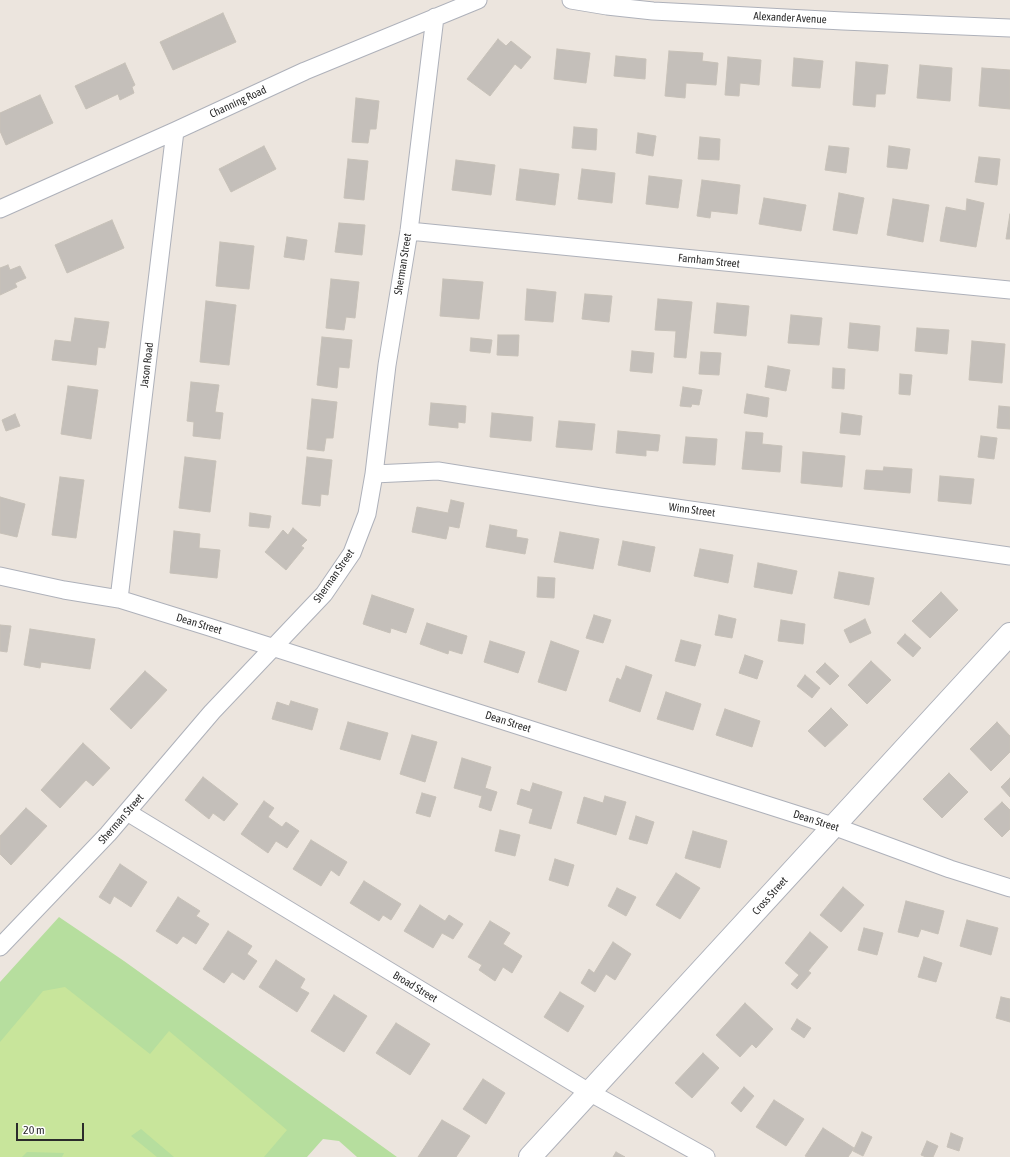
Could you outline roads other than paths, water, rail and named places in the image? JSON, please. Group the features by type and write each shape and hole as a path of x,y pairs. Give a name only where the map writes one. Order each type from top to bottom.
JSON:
{"street":[{"name":"Channing Road","path":"0,209 305,71 478,0"},
{"name":"Alexander Avenue","path":"571,0 653,11 1010,28"},
{"name":"Sherman Street","path":"0,947 108,834 212,712 324,594 352,553 367,514 374,474 387,365 408,231 435,18"},
{"name":"Jason Road","path":"118,599 175,131"},
{"name":"Farnham Street","path":"408,231 1010,290"},
{"name":"Winn Street","path":"374,474 438,471 600,497 1010,556"},
{"name":"Dean Street","path":"0,576 64,590 118,599 833,826 950,869 1010,888"},
{"name":"Cross Street","path":"530,1157 1010,634"},
{"name":"Broad Street","path":"127,812 589,1092 706,1157"}]}
